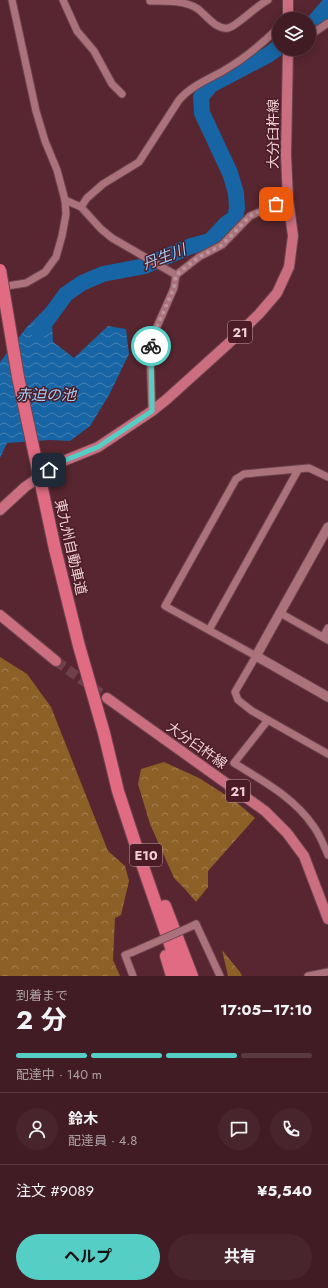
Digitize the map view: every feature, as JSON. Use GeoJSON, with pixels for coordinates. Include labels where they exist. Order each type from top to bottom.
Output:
{"type":"FeatureCollection","features":[{"type":"Feature","properties":{"kind":"highway","name":"東九州自動車道"},"geometry":{"type":"LineString","coordinates":[[0,270],[18,376],[55,549],[79,646],[104,733],[118,791],[181,976]]}},
{"type":"Feature","properties":{"kind":"highway","name":"東九州自動車道"},"geometry":{"type":"LineString","coordinates":[[104,733],[145,854],[192,976]]}},
{"type":"Feature","properties":{"kind":"highway"},"geometry":{"type":"LineString","coordinates":[[118,791],[123,815],[172,976]]}},
{"type":"Feature","properties":{"kind":"highway"},"geometry":{"type":"LineString","coordinates":[[170,919],[198,976]]}},
{"type":"Feature","properties":{"kind":"main road"},"geometry":{"type":"LineString","coordinates":[[287,12],[288,0]]}},
{"type":"Feature","properties":{"kind":"main road","name":"大分臼杵線"},"geometry":{"type":"LineString","coordinates":[[0,510],[25,487],[61,462],[98,447],[152,411],[229,343],[259,314],[277,293],[289,267],[293,236],[288,199],[286,118],[289,56]]}},
{"type":"Feature","properties":{"kind":"main road"},"geometry":{"type":"LineString","coordinates":[[0,615],[56,661]]}},
{"type":"Feature","properties":{"kind":"main road","name":"大分臼杵線"},"geometry":{"type":"LineString","coordinates":[[107,698],[266,811],[288,833],[304,856],[328,919]]}},
{"type":"Feature","properties":{"kind":"street"},"geometry":{"type":"LineString","coordinates":[[0,287],[26,283],[45,272],[56,257],[66,214],[65,200],[57,170],[45,140],[36,111],[12,0]]}},
{"type":"Feature","properties":{"kind":"street"},"geometry":{"type":"LineString","coordinates":[[63,0],[77,31],[94,51],[112,84],[122,94]]}},
{"type":"Feature","properties":{"kind":"street"},"geometry":{"type":"LineString","coordinates":[[150,1],[159,0],[196,8],[220,27],[227,28],[268,0]]}},
{"type":"Feature","properties":{"kind":"street"},"geometry":{"type":"LineString","coordinates":[[316,31],[328,23]]}},
{"type":"Feature","properties":{"kind":"street"},"geometry":{"type":"LineString","coordinates":[[81,207],[87,198],[103,184],[139,162],[179,100],[187,91],[253,52],[272,34]]}},
{"type":"Feature","properties":{"kind":"street"},"geometry":{"type":"LineString","coordinates":[[174,274],[199,257],[222,245],[250,216],[288,199]]}},
{"type":"Feature","properties":{"kind":"street"},"geometry":{"type":"LineString","coordinates":[[65,200],[81,207],[101,229],[112,238],[174,274]]}},
{"type":"Feature","properties":{"kind":"street"},"geometry":{"type":"LineString","coordinates":[[152,411],[150,351],[152,338],[174,288],[174,274]]}},
{"type":"Feature","properties":{"kind":"street"},"geometry":{"type":"LineString","coordinates":[[328,477],[309,468],[244,474],[236,479],[165,606],[328,697]]}},
{"type":"Feature","properties":{"kind":"street"},"geometry":{"type":"LineString","coordinates":[[209,630],[298,470]]}},
{"type":"Feature","properties":{"kind":"street"},"geometry":{"type":"LineString","coordinates":[[328,527],[235,692],[238,700],[252,711],[328,754]]}},
{"type":"Feature","properties":{"kind":"street"},"geometry":{"type":"LineString","coordinates":[[280,613],[325,638],[328,628]]}},
{"type":"Feature","properties":{"kind":"street"},"geometry":{"type":"LineString","coordinates":[[268,720],[234,763],[282,794],[294,804],[325,842],[328,855]]}},
{"type":"Feature","properties":{"kind":"street"},"geometry":{"type":"LineString","coordinates":[[133,976],[125,955],[196,924],[220,976]]}},
{"type":"Feature","properties":{"kind":"street"},"geometry":{"type":"LineString","coordinates":[[308,976],[328,972]]}},
{"type":"Feature","properties":{"kind":"green space"},"geometry":{"type":"Polygon","coordinates":[[[0,657],[27,674],[51,707],[108,851],[125,866],[129,881],[121,915],[115,918],[113,960],[120,976],[0,976],[0,657]]]}},
{"type":"Feature","properties":{"kind":"green space"},"geometry":{"type":"Polygon","coordinates":[[[164,762],[199,778],[235,801],[255,818],[208,871],[208,887],[196,902],[174,878],[150,824],[138,784],[141,769],[164,762]]]}},
{"type":"Feature","properties":{"kind":"green space"},"geometry":{"type":"Polygon","coordinates":[[[222,950],[240,972],[242,976],[228,976],[222,950]]]}},
{"type":"Feature","properties":{"kind":"water","name":"赤迫の池"},"geometry":{"type":"Polygon","coordinates":[[[51,303],[53,342],[74,358],[108,326],[126,329],[129,354],[109,395],[90,426],[70,441],[50,440],[7,443],[0,458],[0,362],[26,328],[51,303]]]}},
{"type":"Feature","properties":{"kind":"waterway","name":"丹生川"},"geometry":{"type":"LineString","coordinates":[[316,20],[328,6]]}},
{"type":"Feature","properties":{"kind":"waterway","name":"丹生川"},"geometry":{"type":"LineString","coordinates":[[39,331],[66,294],[82,283],[103,274],[145,266],[191,246],[210,241],[226,224],[235,218],[237,208],[236,193],[230,173],[202,113],[201,97],[211,85],[272,52]]}},
{"type":"Feature","properties":{"kind":"tunnel"},"geometry":{"type":"LineString","coordinates":[[56,661],[107,698]]}},
{"type":"Feature","properties":{"kind":"way so far"},"geometry":{"type":"LineString","coordinates":[[151,346],[152,338],[174,288],[176,275],[199,257],[222,245],[250,216],[276,204]]}},
{"type":"Feature","properties":{"kind":"route"},"geometry":{"type":"LineString","coordinates":[[49,470],[61,462],[98,447],[152,411],[151,346]]}}]}
